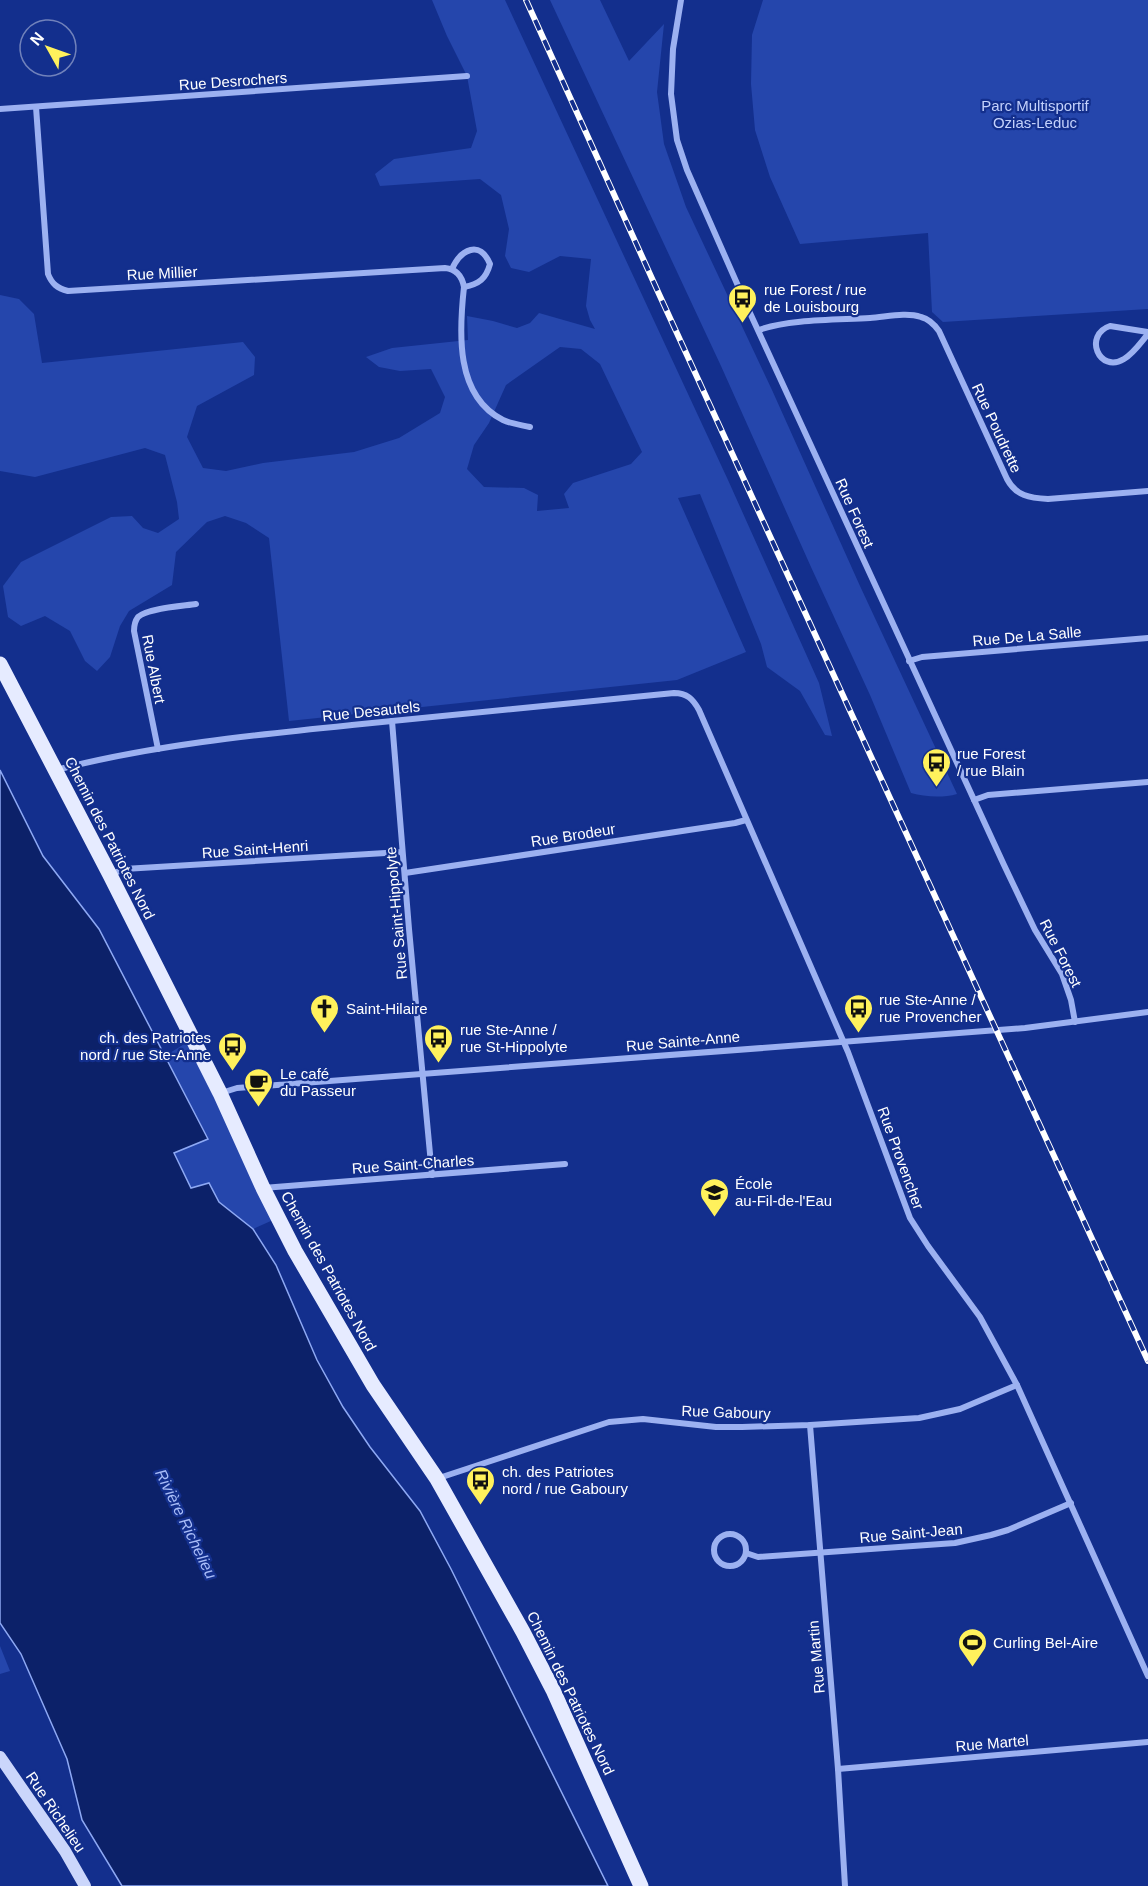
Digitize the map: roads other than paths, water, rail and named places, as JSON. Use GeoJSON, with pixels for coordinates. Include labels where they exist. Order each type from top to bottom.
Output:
{"type":"FeatureCollection","features":[{"type":"Feature","properties":{"kind":"main road","name":"Chemin des Patriotes Nord"},"geometry":{"type":"LineString","coordinates":[[0,664],[110,875],[220,1094],[262,1188],[295,1251],[340,1330],[390,1411],[437,1479],[479,1550],[553,1690],[641,1886]]}},
{"type":"Feature","properties":{"kind":"main road","name":"Rue Richelieu"},"geometry":{"type":"LineString","coordinates":[[0,1757],[65,1851],[85,1886]]}},
{"type":"Feature","properties":{"kind":"street","name":"Rue Forest"},"geometry":{"type":"LineString","coordinates":[[681,0],[674,39],[671,78],[672,109],[678,140],[696,193],[974,800],[1035,930],[1062,974],[1071,1000],[1075,1022]]}},
{"type":"Feature","properties":{"kind":"street","name":"Rue Desrochers"},"geometry":{"type":"LineString","coordinates":[[0,109],[467,76]]}},
{"type":"Feature","properties":{"kind":"street","name":"Rue Millier"},"geometry":{"type":"LineString","coordinates":[[36,107],[48,274],[51,282],[59,289],[68,291],[452,269]]}},
{"type":"Feature","properties":{"kind":"street"},"geometry":{"type":"LineString","coordinates":[[464,287],[475,285],[484,279],[490,264],[486,255],[477,249],[461,254],[452,269],[463,279],[460,341],[465,373],[486,407],[504,420],[530,427]]}},
{"type":"Feature","properties":{"kind":"street","name":"Rue Poudrette"},"geometry":{"type":"LineString","coordinates":[[759,330],[770,326],[900,316],[917,316],[929,320],[936,326],[942,337],[1007,479],[1015,490],[1027,497],[1048,499],[1148,491]]}},
{"type":"Feature","properties":{"kind":"street"},"geometry":{"type":"LineString","coordinates":[[1110,326],[1148,333],[1130,355],[1114,363],[1101,357],[1096,347],[1097,337],[1104,328],[1110,326]]}},
{"type":"Feature","properties":{"kind":"street","name":"Rue Albert"},"geometry":{"type":"LineString","coordinates":[[158,749],[134,625],[137,618],[145,613],[196,604]]}},
{"type":"Feature","properties":{"kind":"street","name":"Rue De La Salle"},"geometry":{"type":"LineString","coordinates":[[909,661],[921,657],[1148,638]]}},
{"type":"Feature","properties":{"kind":"street","name":"Rue Desautels"},"geometry":{"type":"LineString","coordinates":[[55,770],[158,749],[278,733],[674,693],[690,698]]}},
{"type":"Feature","properties":{"kind":"street","name":"Rue Provencher"},"geometry":{"type":"LineString","coordinates":[[690,698],[699,710],[843,1041],[910,1218],[980,1317],[1017,1385],[1148,1677]]}},
{"type":"Feature","properties":{"kind":"street","name":"Rue Saint-Hippolyte"},"geometry":{"type":"LineString","coordinates":[[392,721],[432,1175]]}},
{"type":"Feature","properties":{"kind":"street"},"geometry":{"type":"LineString","coordinates":[[974,800],[988,795],[1148,782]]}},
{"type":"Feature","properties":{"kind":"street","name":"Rue Brodeur"},"geometry":{"type":"LineString","coordinates":[[405,873],[746,820]]}},
{"type":"Feature","properties":{"kind":"street","name":"Rue Saint-Henri"},"geometry":{"type":"LineString","coordinates":[[110,875],[124,869],[402,852]]}},
{"type":"Feature","properties":{"kind":"street","name":"Rue Sainte-Anne"},"geometry":{"type":"LineString","coordinates":[[220,1094],[237,1088],[996,1030],[1148,1012]]}},
{"type":"Feature","properties":{"kind":"street","name":"Rue Saint-Charles"},"geometry":{"type":"LineString","coordinates":[[262,1188],[565,1164]]}},
{"type":"Feature","properties":{"kind":"street","name":"Rue Gaboury"},"geometry":{"type":"LineString","coordinates":[[437,1479],[609,1422],[643,1419],[716,1426],[810,1425],[919,1418],[960,1409],[1017,1385]]}},
{"type":"Feature","properties":{"kind":"street","name":"Rue Martin"},"geometry":{"type":"LineString","coordinates":[[810,1425],[838,1769],[845,1886]]}},
{"type":"Feature","properties":{"kind":"street","name":"Rue Saint-Jean"},"geometry":{"type":"LineString","coordinates":[[747,1552],[758,1557],[923,1546],[972,1540],[1008,1530],[1071,1503]]}},
{"type":"Feature","properties":{"kind":"street"},"geometry":{"type":"LineString","coordinates":[[726,1534],[736,1535],[745,1542],[747,1552],[742,1562],[727,1566],[715,1556],[715,1546],[717,1541],[726,1534]]}},
{"type":"Feature","properties":{"kind":"street","name":"Rue Martel"},"geometry":{"type":"LineString","coordinates":[[838,1769],[1148,1742]]}},
{"type":"Feature","properties":{"kind":"water","name":"Rivière Richelieu"},"geometry":{"type":"Polygon","coordinates":[[[0,770],[43,856],[99,929],[208,1139],[174,1153],[191,1188],[209,1183],[219,1202],[253,1229],[276,1265],[317,1360],[343,1407],[370,1447],[420,1511],[608,1886],[122,1886],[82,1820],[67,1759],[21,1654],[0,1623],[0,770]]]}},
{"type":"Feature","properties":{"kind":"railway"},"geometry":{"type":"LineString","coordinates":[[526,0],[1148,1361]]}},
{"type":"Feature","properties":{"kind":"place","name":"rue Forest / rue de Louisbourg"},"geometry":{"type":"Point","coordinates":[743,324]}},
{"type":"Feature","properties":{"kind":"place","name":"rue Forest / rue Blain"},"geometry":{"type":"Point","coordinates":[936,788]}},
{"type":"Feature","properties":{"kind":"place","name":"Saint-Hilaire"},"geometry":{"type":"Point","coordinates":[325,1034]}},
{"type":"Feature","properties":{"kind":"place","name":"rue Ste-Anne / rue Provencher"},"geometry":{"type":"Point","coordinates":[858,1034]}},
{"type":"Feature","properties":{"kind":"place","name":"rue Ste-Anne / rue St-Hippolyte"},"geometry":{"type":"Point","coordinates":[439,1064]}},
{"type":"Feature","properties":{"kind":"place","name":"ch. des Patriotes nord / rue Ste-Anne"},"geometry":{"type":"Point","coordinates":[232,1072]}},
{"type":"Feature","properties":{"kind":"place","name":"Le café du Passeur"},"geometry":{"type":"Point","coordinates":[259,1108]}},
{"type":"Feature","properties":{"kind":"place","name":"École au-Fil-de-l'Eau"},"geometry":{"type":"Point","coordinates":[714,1218]}},
{"type":"Feature","properties":{"kind":"place","name":"ch. des Patriotes nord / rue Gaboury"},"geometry":{"type":"Point","coordinates":[481,1506]}},
{"type":"Feature","properties":{"kind":"place","name":"Curling Bel-Aire"},"geometry":{"type":"Point","coordinates":[972,1668]}},
{"type":"Feature","properties":{"kind":"park label","name":"Parc Multisportif Ozias-Leduc"},"geometry":{"type":"Point","coordinates":[1035,114]}}]}
